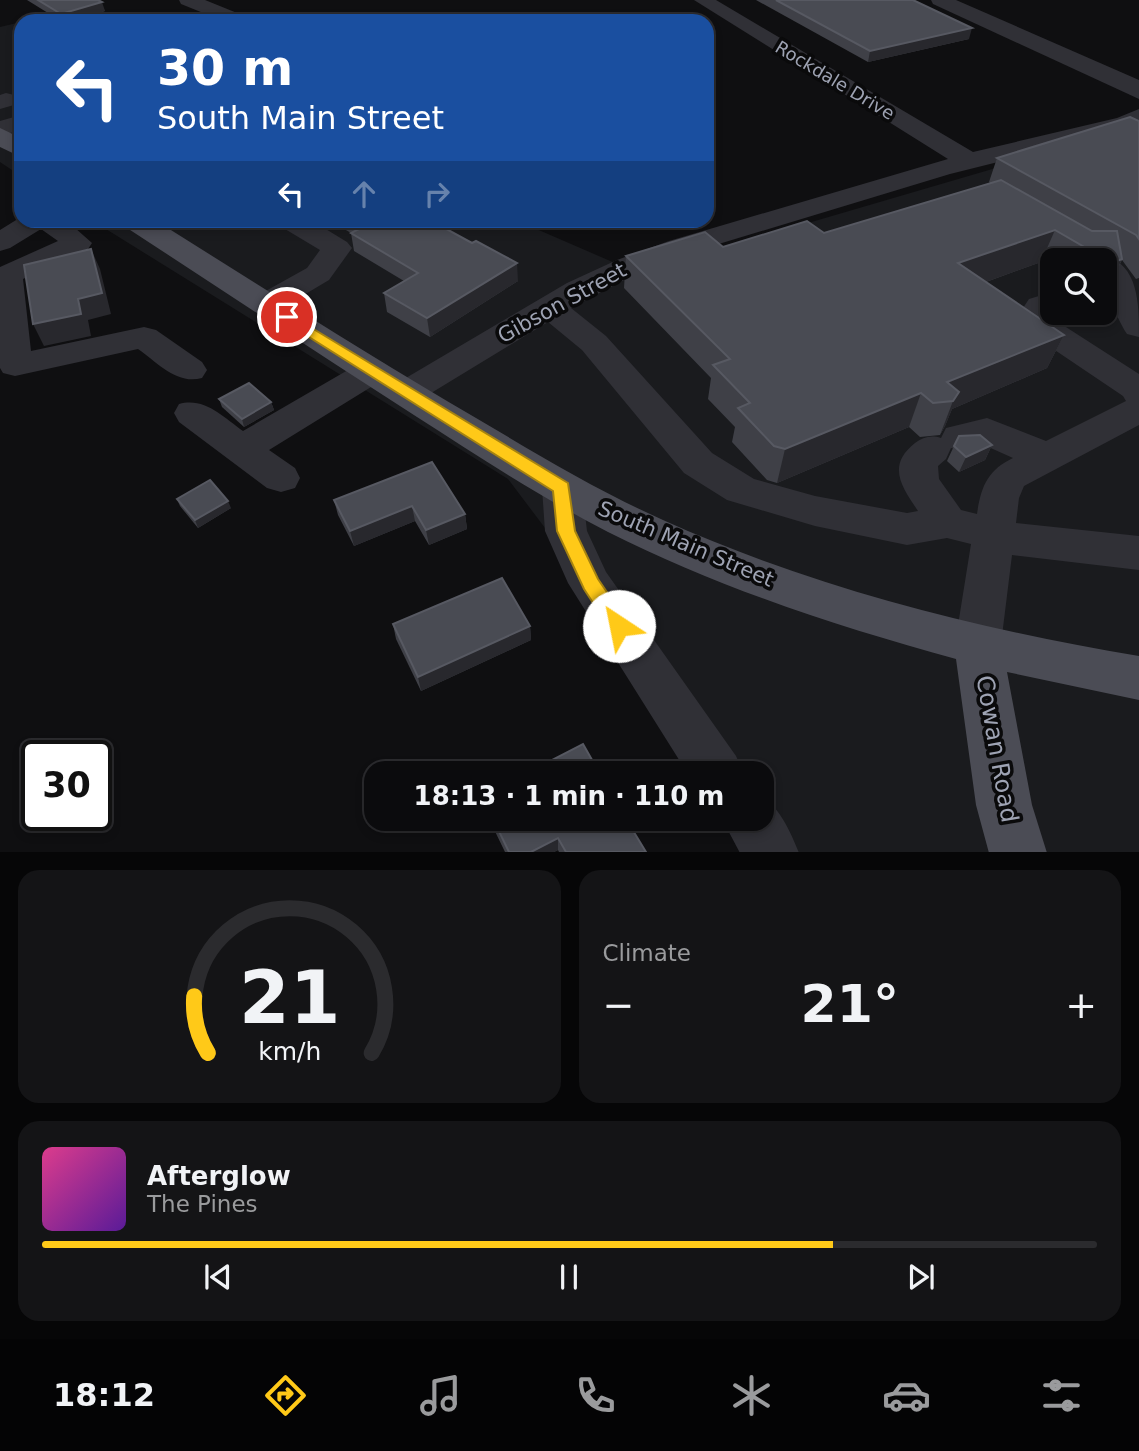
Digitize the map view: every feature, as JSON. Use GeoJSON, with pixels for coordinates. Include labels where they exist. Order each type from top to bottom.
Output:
{"type":"FeatureCollection","features":[{"type":"Feature","properties":{"kind":"main road","name":"South Main Street"},"geometry":{"type":"LineString","coordinates":[[147,228],[406,393],[562,488],[624,521],[761,579],[978,645],[1139,678]]}},
{"type":"Feature","properties":{"kind":"main road","name":"Cowan Road"},"geometry":{"type":"LineString","coordinates":[[978,645],[1004,805],[1018,852]]}},
{"type":"Feature","properties":{"kind":"street"},"geometry":{"type":"LineString","coordinates":[[188,0],[223,14]]}},
{"type":"Feature","properties":{"kind":"street","name":"Rockdale Drive"},"geometry":{"type":"LineString","coordinates":[[703,0],[961,172]]}},
{"type":"Feature","properties":{"kind":"street"},"geometry":{"type":"LineString","coordinates":[[940,0],[1133,86],[1139,92]]}},
{"type":"Feature","properties":{"kind":"street","name":"Gibson Street"},"geometry":{"type":"LineString","coordinates":[[406,393],[550,307],[628,266],[747,227],[961,172],[1125,123],[1139,116]]}},
{"type":"Feature","properties":{"kind":"street"},"geometry":{"type":"LineString","coordinates":[[714,213],[747,227]]}},
{"type":"Feature","properties":{"kind":"street"},"geometry":{"type":"LineString","coordinates":[[0,242],[22,228]]}},
{"type":"Feature","properties":{"kind":"street"},"geometry":{"type":"LineString","coordinates":[[58,228],[78,243],[7,275],[15,365],[144,337],[190,370]]}},
{"type":"Feature","properties":{"kind":"street"},"geometry":{"type":"LineString","coordinates":[[266,304],[318,274],[337,248],[303,228]]}},
{"type":"Feature","properties":{"kind":"street"},"geometry":{"type":"LineString","coordinates":[[550,307],[594,343],[698,463],[741,490],[815,511],[907,529],[947,522],[1025,542],[1139,553]]}},
{"type":"Feature","properties":{"kind":"street"},"geometry":{"type":"LineString","coordinates":[[242,449],[372,371]]}},
{"type":"Feature","properties":{"kind":"street"},"geometry":{"type":"LineString","coordinates":[[978,645],[999,498],[1008,477],[1139,410]]}},
{"type":"Feature","properties":{"kind":"street"},"geometry":{"type":"LineString","coordinates":[[192,413],[281,478]]}},
{"type":"Feature","properties":{"kind":"street"},"geometry":{"type":"LineString","coordinates":[[947,522],[920,482],[918,461],[946,443],[988,431],[1046,457]]}},
{"type":"Feature","properties":{"kind":"street"},"geometry":{"type":"LineString","coordinates":[[562,488],[566,531],[590,583],[709,761]]}},
{"type":"Feature","properties":{"kind":"street"},"geometry":{"type":"LineString","coordinates":[[757,831],[772,852]]}},
{"type":"Feature","properties":{"kind":"lane"},"geometry":{"type":"LineString","coordinates":[[1117,277],[1139,327]]}},
{"type":"Feature","properties":{"kind":"lane"},"geometry":{"type":"LineString","coordinates":[[1040,306],[1035,314],[1040,323]]}},
{"type":"Feature","properties":{"kind":"lane"},"geometry":{"type":"LineString","coordinates":[[1041,325],[1135,388],[1139,394]]}},
{"type":"Feature","properties":{"kind":"shaded area"},"geometry":{"type":"Polygon","coordinates":[[[14,24],[14,171],[0,162],[0,27],[14,24]]]}},
{"type":"Feature","properties":{"kind":"shaded area"},"geometry":{"type":"Polygon","coordinates":[[[1139,126],[1139,852],[789,852],[773,831],[774,761],[721,761],[508,479],[104,228],[534,228],[638,273],[1139,126]]]}},
{"type":"Feature","properties":{"kind":"building"},"geometry":{"type":"Polygon","coordinates":[[[38,0],[98,0],[102,2],[61,14],[38,0]]]}},
{"type":"Feature","properties":{"kind":"building"},"geometry":{"type":"Polygon","coordinates":[[[776,0],[913,0],[972,28],[870,51],[776,0]]]}},
{"type":"Feature","properties":{"kind":"building"},"geometry":{"type":"Polygon","coordinates":[[[1130,117],[1139,121],[1139,239],[997,158],[1130,117]]]}},
{"type":"Feature","properties":{"kind":"building"},"geometry":{"type":"Polygon","coordinates":[[[1001,180],[1092,231],[1117,231],[1122,259],[1117,261],[1117,248],[1086,248],[1055,230],[958,263],[1040,319],[1040,325],[1049,325],[1064,335],[947,382],[959,392],[953,401],[933,403],[921,393],[785,449],[774,446],[738,408],[750,403],[713,365],[730,359],[626,256],[705,232],[723,247],[807,221],[824,233],[1001,180]]]}},
{"type":"Feature","properties":{"kind":"building"},"geometry":{"type":"Polygon","coordinates":[[[361,228],[445,228],[517,263],[427,318],[384,293],[418,273],[351,233],[361,228]]]}},
{"type":"Feature","properties":{"kind":"building"},"geometry":{"type":"Polygon","coordinates":[[[91,249],[102,293],[78,299],[81,314],[33,324],[24,265],[91,249]]]}},
{"type":"Feature","properties":{"kind":"building"},"geometry":{"type":"Polygon","coordinates":[[[249,383],[271,402],[242,419],[219,399],[249,383]]]}},
{"type":"Feature","properties":{"kind":"building"},"geometry":{"type":"Polygon","coordinates":[[[980,435],[992,445],[966,457],[954,446],[959,436],[980,435]]]}},
{"type":"Feature","properties":{"kind":"building"},"geometry":{"type":"Polygon","coordinates":[[[432,462],[465,514],[426,530],[412,506],[350,531],[334,500],[432,462]]]}},
{"type":"Feature","properties":{"kind":"building"},"geometry":{"type":"Polygon","coordinates":[[[210,480],[228,501],[195,520],[177,499],[210,480]]]}},
{"type":"Feature","properties":{"kind":"building"},"geometry":{"type":"Polygon","coordinates":[[[502,578],[530,626],[418,677],[393,624],[502,578]]]}},
{"type":"Feature","properties":{"kind":"building"},"geometry":{"type":"Polygon","coordinates":[[[583,744],[593,761],[550,761],[583,744]]]}},
{"type":"Feature","properties":{"kind":"building"},"geometry":{"type":"Polygon","coordinates":[[[499,831],[633,831],[646,852],[566,852],[558,838],[531,852],[509,852],[499,831]]]}},
{"type":"Feature","properties":{"kind":"route"},"geometry":{"type":"LineString","coordinates":[[287,317],[562,488],[566,531],[590,583],[619,626]]}}]}
